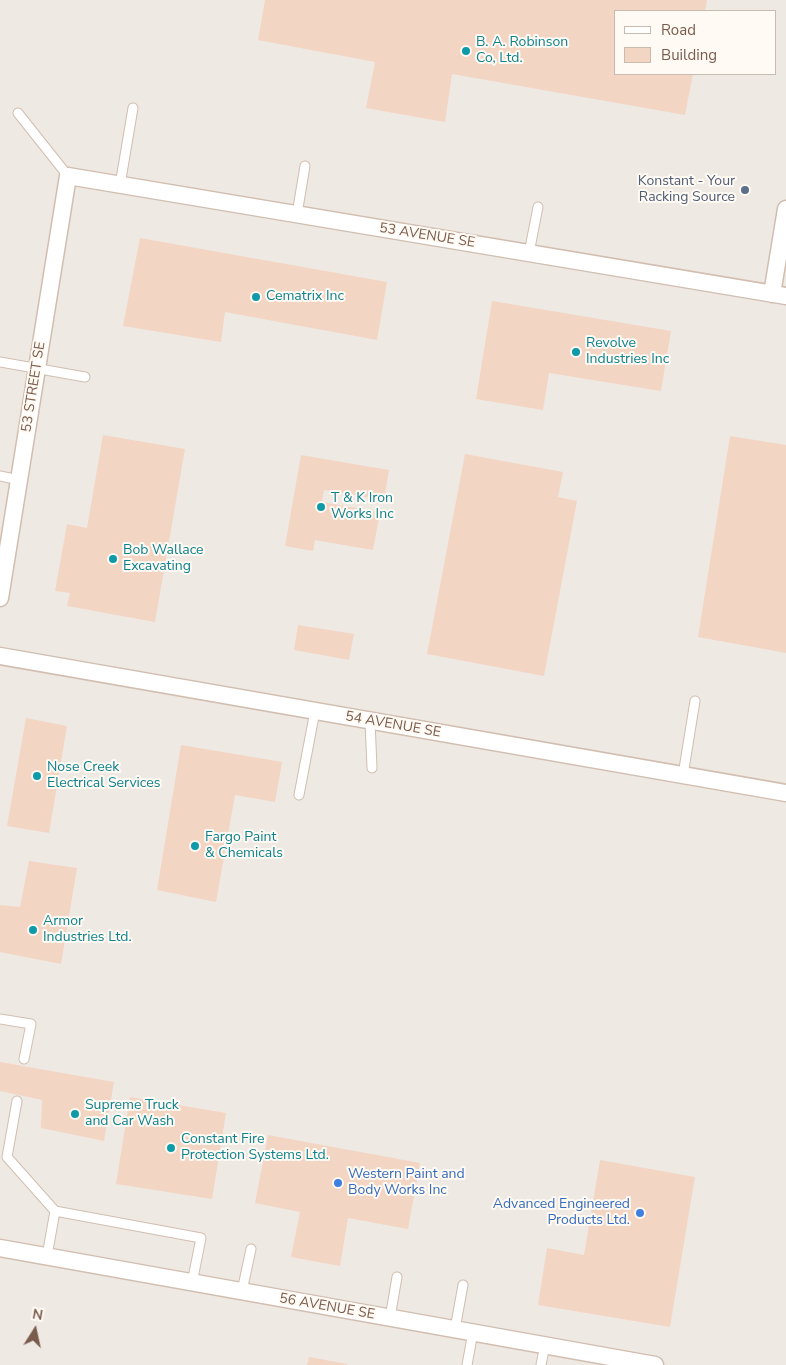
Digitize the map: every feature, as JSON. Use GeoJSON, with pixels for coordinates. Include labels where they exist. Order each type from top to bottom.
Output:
{"type":"FeatureCollection","features":[{"type":"Feature","properties":{"kind":"street","name":"53 AVENUE SE"},"geometry":{"type":"LineString","coordinates":[[68,176],[779,295]]}},
{"type":"Feature","properties":{"kind":"street","name":"53 STREET SE"},"geometry":{"type":"LineString","coordinates":[[0,598],[68,176]]}},
{"type":"Feature","properties":{"kind":"street"},"geometry":{"type":"LineString","coordinates":[[779,295],[786,209]]}},
{"type":"Feature","properties":{"kind":"street","name":"54 AVENUE SE"},"geometry":{"type":"LineString","coordinates":[[0,656],[786,793]]}},
{"type":"Feature","properties":{"kind":"street","name":"56 AVENUE SE"},"geometry":{"type":"LineString","coordinates":[[0,1248],[655,1365]]}},
{"type":"Feature","properties":{"kind":"lane"},"geometry":{"type":"LineString","coordinates":[[120,185],[133,108]]}},
{"type":"Feature","properties":{"kind":"lane"},"geometry":{"type":"LineString","coordinates":[[18,113],[68,176]]}},
{"type":"Feature","properties":{"kind":"lane"},"geometry":{"type":"LineString","coordinates":[[297,214],[305,166]]}},
{"type":"Feature","properties":{"kind":"lane"},"geometry":{"type":"LineString","coordinates":[[530,253],[538,207]]}},
{"type":"Feature","properties":{"kind":"lane"},"geometry":{"type":"LineString","coordinates":[[0,362],[84,378]]}},
{"type":"Feature","properties":{"kind":"lane"},"geometry":{"type":"LineString","coordinates":[[0,476],[19,480]]}},
{"type":"Feature","properties":{"kind":"lane"},"geometry":{"type":"LineString","coordinates":[[683,775],[695,701]]}},
{"type":"Feature","properties":{"kind":"lane"},"geometry":{"type":"LineString","coordinates":[[299,795],[315,711]]}},
{"type":"Feature","properties":{"kind":"lane"},"geometry":{"type":"LineString","coordinates":[[370,721],[372,768]]}},
{"type":"Feature","properties":{"kind":"lane"},"geometry":{"type":"LineString","coordinates":[[0,1019],[31,1024],[24,1059]]}},
{"type":"Feature","properties":{"kind":"lane"},"geometry":{"type":"LineString","coordinates":[[18,1101],[7,1157],[55,1211],[201,1238],[192,1282]]}},
{"type":"Feature","properties":{"kind":"lane"},"geometry":{"type":"LineString","coordinates":[[47,1256],[55,1211]]}},
{"type":"Feature","properties":{"kind":"lane"},"geometry":{"type":"LineString","coordinates":[[242,1291],[251,1249]]}},
{"type":"Feature","properties":{"kind":"lane"},"geometry":{"type":"LineString","coordinates":[[390,1318],[397,1277]]}},
{"type":"Feature","properties":{"kind":"lane"},"geometry":{"type":"LineString","coordinates":[[455,1329],[463,1285]]}},
{"type":"Feature","properties":{"kind":"lane"},"geometry":{"type":"LineString","coordinates":[[467,1365],[473,1332]]}},
{"type":"Feature","properties":{"kind":"lane"},"geometry":{"type":"LineString","coordinates":[[541,1365],[545,1345]]}},
{"type":"Feature","properties":{"kind":"shaded area"},"geometry":{"type":"Polygon","coordinates":[[[0,0],[786,0],[786,1365],[0,1365],[0,0]]]}},
{"type":"Feature","properties":{"kind":"building","name":"B. A. Robinson Co, Ltd."},"geometry":{"type":"Polygon","coordinates":[[[265,0],[707,0],[705,10],[614,10],[614,75],[693,75],[685,115],[452,74],[445,122],[366,108],[375,62],[258,40],[265,0]]]}},
{"type":"Feature","properties":{"kind":"building","name":"Cematrix Inc"},"geometry":{"type":"Polygon","coordinates":[[[140,238],[387,282],[377,340],[225,312],[221,342],[123,326],[140,238]]]}},
{"type":"Feature","properties":{"kind":"building","name":"Revolve Industries Inc"},"geometry":{"type":"Polygon","coordinates":[[[492,301],[671,331],[661,391],[549,373],[543,410],[476,399],[492,301]]]}},
{"type":"Feature","properties":{"kind":"building","name":"Bob Wallace Excavating"},"geometry":{"type":"Polygon","coordinates":[[[103,435],[185,449],[155,622],[67,606],[70,593],[55,591],[67,524],[87,528],[103,435]]]}},
{"type":"Feature","properties":{"kind":"building"},"geometry":{"type":"Polygon","coordinates":[[[730,436],[786,445],[786,653],[698,637],[730,436]]]}},
{"type":"Feature","properties":{"kind":"building"},"geometry":{"type":"Polygon","coordinates":[[[465,454],[563,472],[558,497],[577,501],[544,676],[427,654],[465,454]]]}},
{"type":"Feature","properties":{"kind":"building","name":"T & K Iron Works Inc"},"geometry":{"type":"Polygon","coordinates":[[[301,455],[389,470],[384,500],[324,490],[322,502],[380,512],[373,550],[315,540],[313,551],[285,546],[301,455]]]}},
{"type":"Feature","properties":{"kind":"building"},"geometry":{"type":"Polygon","coordinates":[[[298,625],[354,634],[349,660],[294,650],[298,625]]]}},
{"type":"Feature","properties":{"kind":"building","name":"Nose Creek Electrical Services"},"geometry":{"type":"Polygon","coordinates":[[[26,718],[67,726],[49,833],[7,826],[26,718]]]}},
{"type":"Feature","properties":{"kind":"building","name":"Fargo Paint & Chemicals"},"geometry":{"type":"Polygon","coordinates":[[[181,745],[282,762],[275,802],[235,795],[216,902],[157,890],[181,745]]]}},
{"type":"Feature","properties":{"kind":"building","name":"Armor Industries Ltd."},"geometry":{"type":"Polygon","coordinates":[[[29,861],[77,868],[61,964],[0,952],[0,905],[20,907],[29,861]]]}},
{"type":"Feature","properties":{"kind":"building","name":"Supreme Truck and Car Wash"},"geometry":{"type":"Polygon","coordinates":[[[0,1062],[114,1082],[104,1141],[41,1128],[42,1100],[0,1091],[0,1062]]]}},
{"type":"Feature","properties":{"kind":"building","name":"Constant Fire Protection Systems Ltd."},"geometry":{"type":"Polygon","coordinates":[[[130,1097],[226,1113],[212,1199],[116,1184],[130,1097]]]}},
{"type":"Feature","properties":{"kind":"building","name":"Western Paint and Body Works Inc"},"geometry":{"type":"Polygon","coordinates":[[[268,1135],[420,1163],[408,1229],[348,1218],[340,1266],[291,1257],[300,1212],[255,1203],[268,1135]]]}},
{"type":"Feature","properties":{"kind":"building","name":"Advanced Engineered Products Ltd."},"geometry":{"type":"Polygon","coordinates":[[[600,1160],[695,1177],[670,1327],[538,1305],[547,1248],[584,1255],[600,1160]]]}},
{"type":"Feature","properties":{"kind":"building"},"geometry":{"type":"Polygon","coordinates":[[[309,1357],[347,1364],[347,1365],[307,1365],[309,1357]]]}},
{"type":"Feature","properties":{"kind":"place","name":"B. A. Robinson Co, Ltd."},"geometry":{"type":"Point","coordinates":[466,51]}},
{"type":"Feature","properties":{"kind":"place","name":"Konstant - Your Racking Source"},"geometry":{"type":"Point","coordinates":[745,190]}},
{"type":"Feature","properties":{"kind":"place","name":"Cematrix Inc"},"geometry":{"type":"Point","coordinates":[256,297]}},
{"type":"Feature","properties":{"kind":"place","name":"Revolve Industries Inc"},"geometry":{"type":"Point","coordinates":[576,352]}},
{"type":"Feature","properties":{"kind":"place","name":"T & K Iron Works Inc"},"geometry":{"type":"Point","coordinates":[321,507]}},
{"type":"Feature","properties":{"kind":"place","name":"Bob Wallace Excavating"},"geometry":{"type":"Point","coordinates":[113,559]}},
{"type":"Feature","properties":{"kind":"place","name":"Nose Creek Electrical Services"},"geometry":{"type":"Point","coordinates":[37,776]}},
{"type":"Feature","properties":{"kind":"place","name":"Fargo Paint & Chemicals"},"geometry":{"type":"Point","coordinates":[195,846]}},
{"type":"Feature","properties":{"kind":"place","name":"Armor Industries Ltd."},"geometry":{"type":"Point","coordinates":[33,930]}},
{"type":"Feature","properties":{"kind":"place","name":"Supreme Truck and Car Wash"},"geometry":{"type":"Point","coordinates":[75,1114]}},
{"type":"Feature","properties":{"kind":"place","name":"Constant Fire Protection Systems Ltd."},"geometry":{"type":"Point","coordinates":[171,1148]}},
{"type":"Feature","properties":{"kind":"place","name":"Western Paint and Body Works Inc"},"geometry":{"type":"Point","coordinates":[338,1183]}},
{"type":"Feature","properties":{"kind":"place","name":"Advanced Engineered Products Ltd."},"geometry":{"type":"Point","coordinates":[640,1213]}}]}
